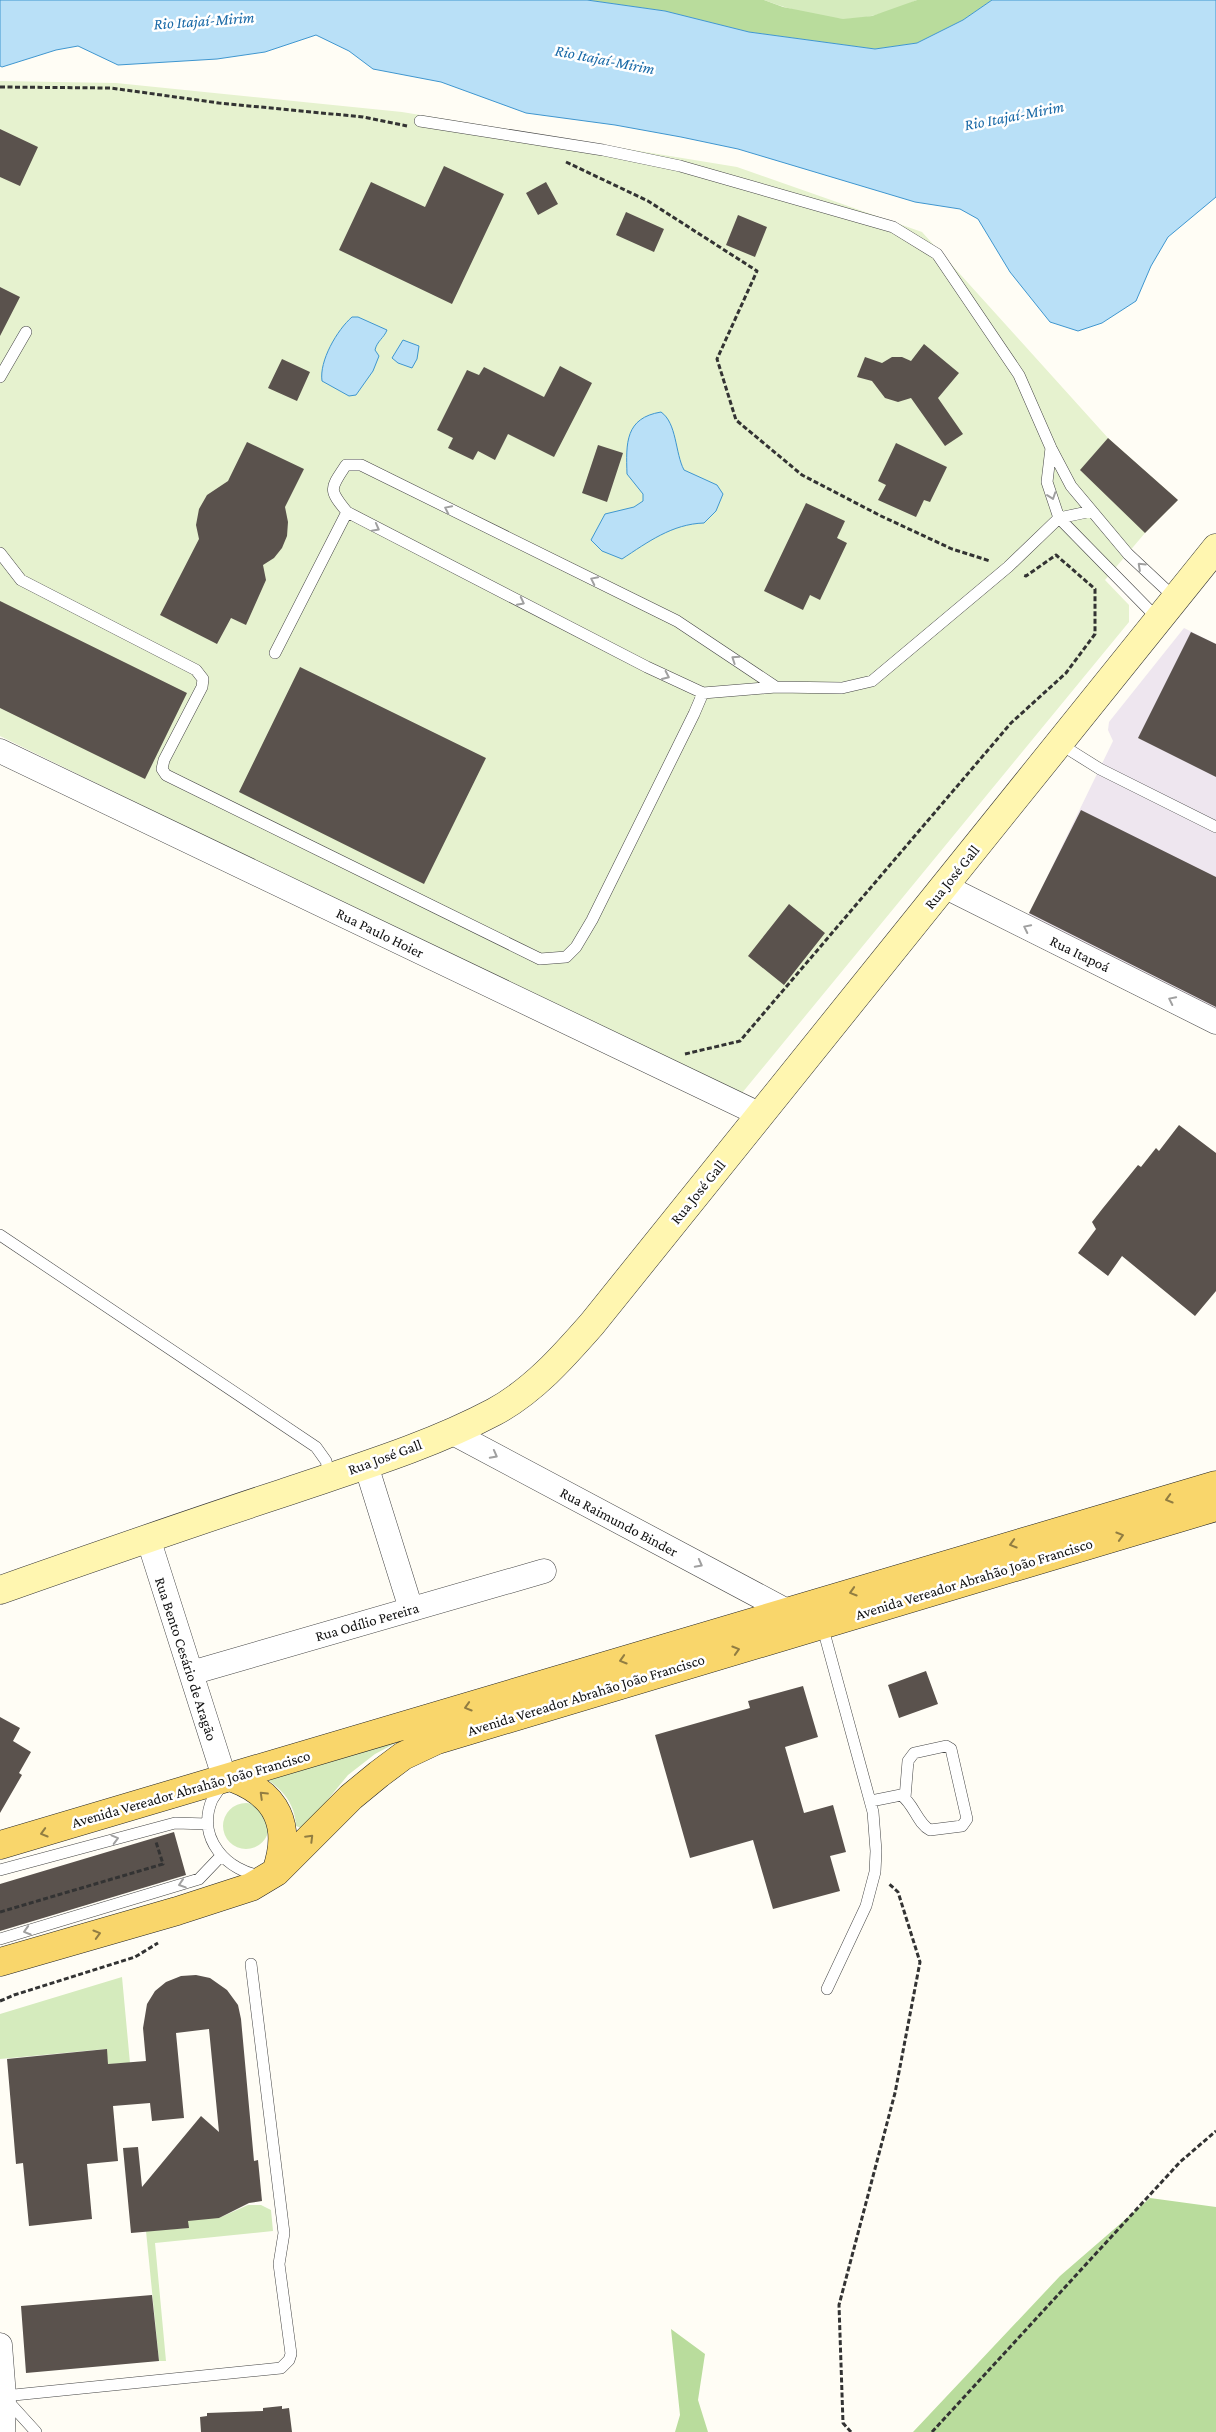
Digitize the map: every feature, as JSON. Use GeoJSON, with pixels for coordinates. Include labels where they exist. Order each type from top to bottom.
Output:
{"type":"FeatureCollection","features":[{"type":"Feature","properties":{"kind":"main road","name":"Rua José Gall"},"geometry":{"type":"LineString","coordinates":[[0,1590],[366,1465],[450,1432],[496,1411],[529,1388],[560,1360],[1060,744],[1216,548]]}},
{"type":"Feature","properties":{"kind":"main road","name":"Avenida Vereador Abrahão João Francisco"},"geometry":{"type":"LineString","coordinates":[[0,1845],[229,1779],[1216,1485]]}},
{"type":"Feature","properties":{"kind":"main road","name":"Avenida Vereador Abrahão João Francisco"},"geometry":{"type":"LineString","coordinates":[[0,1962],[233,1895],[273,1875],[351,1797],[403,1756],[437,1740],[1216,1507]]}},
{"type":"Feature","properties":{"kind":"main road"},"geometry":{"type":"LineString","coordinates":[[229,1779],[257,1789],[269,1800],[278,1814],[283,1838],[282,1854],[273,1875]]}},
{"type":"Feature","properties":{"kind":"street","name":"Rua Paulo Hoier"},"geometry":{"type":"LineString","coordinates":[[0,751],[760,1115]]}},
{"type":"Feature","properties":{"kind":"street","name":"Rua Itapoá"},"geometry":{"type":"LineString","coordinates":[[944,886],[1216,1022]]}},
{"type":"Feature","properties":{"kind":"street","name":"Rua Raimundo Binder"},"geometry":{"type":"LineString","coordinates":[[450,1432],[788,1612]]}},
{"type":"Feature","properties":{"kind":"street"},"geometry":{"type":"LineString","coordinates":[[366,1465],[411,1610]]}},
{"type":"Feature","properties":{"kind":"street","name":"Rua Bento Cesário de Aragão"},"geometry":{"type":"LineString","coordinates":[[148,1538],[191,1673],[229,1779]]}},
{"type":"Feature","properties":{"kind":"street","name":"Rua Odílio Pereira"},"geometry":{"type":"LineString","coordinates":[[191,1673],[544,1572]]}},
{"type":"Feature","properties":{"kind":"street"},"geometry":{"type":"LineString","coordinates":[[0,2345],[4,2396],[3,2432]]}},
{"type":"Feature","properties":{"kind":"lane"},"geometry":{"type":"LineString","coordinates":[[420,121],[603,150],[680,166],[893,227],[937,254],[1019,375],[1051,448],[1071,486],[1128,554],[1176,599]]}},
{"type":"Feature","properties":{"kind":"lane"},"geometry":{"type":"LineString","coordinates":[[0,378],[26,332]]}},
{"type":"Feature","properties":{"kind":"lane"},"geometry":{"type":"LineString","coordinates":[[1051,448],[1047,482],[1059,518],[1159,620]]}},
{"type":"Feature","properties":{"kind":"lane"},"geometry":{"type":"LineString","coordinates":[[776,687],[677,621],[361,465],[346,465],[333,484],[333,495],[346,512],[647,667],[702,693],[776,687],[842,688],[872,681],[1008,566],[1059,518],[1092,511]]}},
{"type":"Feature","properties":{"kind":"lane"},"geometry":{"type":"LineString","coordinates":[[275,652],[346,512]]}},
{"type":"Feature","properties":{"kind":"lane"},"geometry":{"type":"LineString","coordinates":[[0,553],[21,580],[196,670],[203,679],[202,687],[164,760],[162,769],[166,775],[540,959],[566,957],[576,947],[592,920],[694,714],[702,693]]}},
{"type":"Feature","properties":{"kind":"lane"},"geometry":{"type":"LineString","coordinates":[[1060,744],[1100,769],[1216,827]]}},
{"type":"Feature","properties":{"kind":"lane"},"geometry":{"type":"LineString","coordinates":[[0,1235],[316,1447],[326,1461],[330,1477]]}},
{"type":"Feature","properties":{"kind":"lane"},"geometry":{"type":"LineString","coordinates":[[822,1625],[871,1801],[875,1832],[875,1872],[866,1906],[827,1989]]}},
{"type":"Feature","properties":{"kind":"lane"},"geometry":{"type":"LineString","coordinates":[[871,1801],[901,1795],[925,1828],[930,1830],[962,1826],[967,1819],[951,1749],[946,1746],[914,1753],[908,1761],[904,1798]]}},
{"type":"Feature","properties":{"kind":"lane"},"geometry":{"type":"LineString","coordinates":[[229,1779],[212,1802],[208,1824],[214,1846],[221,1856],[242,1872],[273,1875]]}},
{"type":"Feature","properties":{"kind":"lane"},"geometry":{"type":"LineString","coordinates":[[0,1870],[175,1823],[208,1824]]}},
{"type":"Feature","properties":{"kind":"lane"},"geometry":{"type":"LineString","coordinates":[[0,1939],[199,1879],[221,1856]]}},
{"type":"Feature","properties":{"kind":"lane"},"geometry":{"type":"LineString","coordinates":[[4,2396],[281,2368],[289,2360],[291,2354],[279,2264],[284,2233],[251,1964]]}},
{"type":"Feature","properties":{"kind":"lane"},"geometry":{"type":"LineString","coordinates":[[4,2396],[36,2432]]}},
{"type":"Feature","properties":{"kind":"path"},"geometry":{"type":"LineString","coordinates":[[0,87],[111,88],[219,104],[363,117],[409,126]]}},
{"type":"Feature","properties":{"kind":"path"},"geometry":{"type":"LineString","coordinates":[[563,160],[648,202],[757,271],[717,359],[736,420],[802,475],[952,549],[1008,566]]}},
{"type":"Feature","properties":{"kind":"path"},"geometry":{"type":"LineString","coordinates":[[0,1912],[163,1864]]}},
{"type":"Feature","properties":{"kind":"path"},"geometry":{"type":"LineString","coordinates":[[851,2432],[843,2423],[838,2305],[895,2093],[920,1962],[898,1892],[875,1872]]}},
{"type":"Feature","properties":{"kind":"path"},"geometry":{"type":"LineString","coordinates":[[0,2001],[135,1957],[164,1940]]}},
{"type":"Feature","properties":{"kind":"path"},"geometry":{"type":"LineString","coordinates":[[932,2432],[1180,2162],[1216,2131]]}},
{"type":"Feature","properties":{"kind":"shaded area"},"geometry":{"type":"Polygon","coordinates":[[[1184,628],[1216,644],[1216,1011],[1027,918],[1113,741],[1108,730],[1109,722],[1184,628]]]}},
{"type":"Feature","properties":{"kind":"green space"},"geometry":{"type":"Polygon","coordinates":[[[587,0],[764,0],[783,7],[843,19],[872,16],[917,0],[992,0],[963,20],[917,43],[875,49],[749,32],[665,11],[587,0]]]}},
{"type":"Feature","properties":{"kind":"green space"},"geometry":{"type":"Polygon","coordinates":[[[764,0],[917,0],[881,14],[843,19],[803,12],[764,0]]]}},
{"type":"Feature","properties":{"kind":"green space"},"geometry":{"type":"Polygon","coordinates":[[[0,81],[116,83],[402,112],[737,167],[922,232],[1108,438],[1178,500],[1145,533],[1105,580],[1129,605],[1129,622],[742,1093],[731,1094],[0,736],[0,81]]]}},
{"type":"Feature","properties":{"kind":"green space"},"geometry":{"type":"Polygon","coordinates":[[[411,1735],[375,1754],[348,1775],[306,1826],[301,1828],[296,1826],[293,1810],[286,1796],[262,1776],[411,1735]]]}},
{"type":"Feature","properties":{"kind":"green space"},"geometry":{"type":"Polygon","coordinates":[[[246,1803],[259,1807],[265,1813],[269,1826],[265,1839],[259,1845],[246,1849],[233,1845],[227,1839],[223,1826],[227,1813],[233,1807],[246,1803]]]}},
{"type":"Feature","properties":{"kind":"green space"},"geometry":{"type":"Polygon","coordinates":[[[122,1977],[130,2063],[108,2064],[106,2049],[0,2059],[0,2014],[122,1977]]]}},
{"type":"Feature","properties":{"kind":"green space"},"geometry":{"type":"Polygon","coordinates":[[[1150,2198],[1216,2207],[1216,2432],[913,2432],[1060,2276],[1150,2198]]]}},
{"type":"Feature","properties":{"kind":"green space"},"geometry":{"type":"Polygon","coordinates":[[[248,2205],[261,2205],[271,2210],[273,2231],[155,2243],[166,2361],[159,2361],[146,2231],[188,2228],[188,2217],[219,2218],[248,2205]]]}},
{"type":"Feature","properties":{"kind":"green space"},"geometry":{"type":"Polygon","coordinates":[[[671,2329],[705,2354],[698,2400],[708,2432],[675,2432],[680,2415],[671,2329]]]}},
{"type":"Feature","properties":{"kind":"water","name":"Rio Itajaí-Mirim"},"geometry":{"type":"Polygon","coordinates":[[[0,0],[587,0],[665,11],[749,32],[875,49],[917,43],[963,20],[992,0],[1216,0],[1216,197],[1168,237],[1151,266],[1136,301],[1102,323],[1078,331],[1050,322],[1010,272],[978,219],[960,209],[915,202],[738,149],[615,125],[526,113],[441,82],[373,69],[349,51],[316,35],[265,52],[217,59],[118,65],[78,46],[56,50],[2,67],[0,66],[0,0]]]}},
{"type":"Feature","properties":{"kind":"water"},"geometry":{"type":"Polygon","coordinates":[[[352,317],[358,317],[387,330],[376,347],[375,350],[379,356],[373,371],[356,395],[349,396],[322,381],[322,373],[323,364],[330,346],[352,317]]]}},
{"type":"Feature","properties":{"kind":"water"},"geometry":{"type":"Polygon","coordinates":[[[403,340],[419,346],[417,359],[412,368],[398,363],[392,358],[403,340]]]}},
{"type":"Feature","properties":{"kind":"water"},"geometry":{"type":"Polygon","coordinates":[[[661,412],[670,423],[684,470],[717,485],[723,494],[716,511],[704,523],[692,524],[671,530],[651,540],[622,559],[602,551],[591,540],[605,514],[634,507],[643,501],[643,494],[627,474],[628,442],[634,426],[640,420],[661,412]]]}},
{"type":"Feature","properties":{"kind":"building"},"geometry":{"type":"Polygon","coordinates":[[[0,129],[38,147],[20,186],[0,177],[0,129]]]}},
{"type":"Feature","properties":{"kind":"building"},"geometry":{"type":"Polygon","coordinates":[[[444,166],[504,194],[452,304],[339,250],[371,182],[425,207],[444,166]]]}},
{"type":"Feature","properties":{"kind":"building"},"geometry":{"type":"Polygon","coordinates":[[[546,182],[558,204],[538,215],[526,193],[546,182]]]}},
{"type":"Feature","properties":{"kind":"building"},"geometry":{"type":"Polygon","coordinates":[[[626,212],[664,229],[654,252],[616,235],[626,212]]]}},
{"type":"Feature","properties":{"kind":"building"},"geometry":{"type":"Polygon","coordinates":[[[738,215],[767,227],[755,257],[726,245],[738,215]]]}},
{"type":"Feature","properties":{"kind":"building"},"geometry":{"type":"Polygon","coordinates":[[[0,287],[20,297],[0,336],[0,287]]]}},
{"type":"Feature","properties":{"kind":"building"},"geometry":{"type":"Polygon","coordinates":[[[924,344],[959,373],[938,398],[963,434],[945,446],[911,398],[898,402],[885,398],[872,381],[857,377],[865,357],[882,363],[892,357],[902,357],[911,361],[924,344]]]}},
{"type":"Feature","properties":{"kind":"building"},"geometry":{"type":"Polygon","coordinates":[[[282,359],[310,372],[297,401],[268,388],[282,359]]]}},
{"type":"Feature","properties":{"kind":"building"},"geometry":{"type":"Polygon","coordinates":[[[560,366],[592,383],[554,457],[508,434],[495,460],[478,451],[473,460],[448,448],[453,438],[437,430],[467,370],[479,375],[484,367],[544,397],[560,366]]]}},
{"type":"Feature","properties":{"kind":"building"},"geometry":{"type":"Polygon","coordinates":[[[1108,438],[1178,500],[1145,533],[1080,470],[1108,438]]]}},
{"type":"Feature","properties":{"kind":"building"},"geometry":{"type":"Polygon","coordinates":[[[247,442],[304,469],[285,507],[288,522],[287,536],[282,548],[274,558],[263,565],[266,580],[246,625],[231,618],[217,644],[160,615],[199,539],[196,525],[199,509],[207,495],[228,481],[247,442]]]}},
{"type":"Feature","properties":{"kind":"building"},"geometry":{"type":"Polygon","coordinates":[[[896,443],[947,467],[930,502],[924,500],[916,517],[878,500],[886,485],[878,481],[896,443]]]}},
{"type":"Feature","properties":{"kind":"building"},"geometry":{"type":"Polygon","coordinates":[[[598,445],[623,453],[607,502],[582,493],[598,445]]]}},
{"type":"Feature","properties":{"kind":"building"},"geometry":{"type":"Polygon","coordinates":[[[806,503],[845,521],[837,538],[847,543],[820,600],[810,595],[803,610],[764,591],[806,503]]]}},
{"type":"Feature","properties":{"kind":"building"},"geometry":{"type":"Polygon","coordinates":[[[0,601],[187,693],[145,779],[0,708],[0,601]]]}},
{"type":"Feature","properties":{"kind":"building"},"geometry":{"type":"Polygon","coordinates":[[[1191,632],[1216,644],[1216,777],[1138,738],[1191,632]]]}},
{"type":"Feature","properties":{"kind":"building"},"geometry":{"type":"Polygon","coordinates":[[[300,667],[486,758],[424,884],[239,792],[300,667]]]}},
{"type":"Feature","properties":{"kind":"building"},"geometry":{"type":"Polygon","coordinates":[[[1081,810],[1216,877],[1216,1007],[1029,913],[1081,810]]]}},
{"type":"Feature","properties":{"kind":"building"},"geometry":{"type":"Polygon","coordinates":[[[789,904],[825,933],[784,985],[748,956],[789,904]]]}},
{"type":"Feature","properties":{"kind":"building"},"geometry":{"type":"Polygon","coordinates":[[[1179,1125],[1216,1153],[1216,1291],[1195,1316],[1122,1256],[1108,1276],[1078,1253],[1096,1229],[1092,1222],[1103,1208],[1138,1165],[1141,1167],[1156,1148],[1159,1151],[1179,1125]]]}},
{"type":"Feature","properties":{"kind":"building"},"geometry":{"type":"Polygon","coordinates":[[[926,1671],[938,1704],[899,1718],[888,1685],[926,1671]]]}},
{"type":"Feature","properties":{"kind":"building"},"geometry":{"type":"Polygon","coordinates":[[[803,1686],[818,1737],[785,1747],[804,1813],[833,1805],[846,1852],[830,1856],[840,1891],[773,1909],[753,1840],[690,1858],[655,1735],[750,1708],[748,1701],[803,1686]]]}},
{"type":"Feature","properties":{"kind":"building"},"geometry":{"type":"Polygon","coordinates":[[[0,1717],[20,1728],[13,1741],[31,1752],[19,1773],[22,1775],[0,1813],[0,1717]]]}},
{"type":"Feature","properties":{"kind":"building"},"geometry":{"type":"Polygon","coordinates":[[[174,1832],[186,1875],[0,1931],[0,1884],[174,1832]]]}},
{"type":"Feature","properties":{"kind":"building"},"geometry":{"type":"Polygon","coordinates":[[[196,1975],[210,1978],[227,1990],[238,2005],[241,2019],[254,2161],[258,2160],[262,2201],[249,2203],[219,2218],[188,2221],[189,2228],[131,2233],[123,2148],[138,2147],[142,2187],[201,2116],[219,2132],[209,2029],[176,2033],[184,2118],[152,2121],[150,2103],[113,2106],[118,2161],[87,2164],[92,2219],[29,2226],[23,2163],[16,2164],[7,2059],[107,2049],[108,2064],[146,2061],[143,2028],[147,2004],[155,1991],[166,1982],[181,1976],[196,1975]]]}},
{"type":"Feature","properties":{"kind":"building"},"geometry":{"type":"Polygon","coordinates":[[[152,2295],[159,2361],[26,2373],[21,2306],[152,2295]]]}},
{"type":"Feature","properties":{"kind":"building"},"geometry":{"type":"Polygon","coordinates":[[[282,2406],[282,2409],[289,2408],[292,2432],[201,2432],[200,2417],[207,2416],[207,2413],[263,2411],[263,2408],[282,2406]]]}}]}
